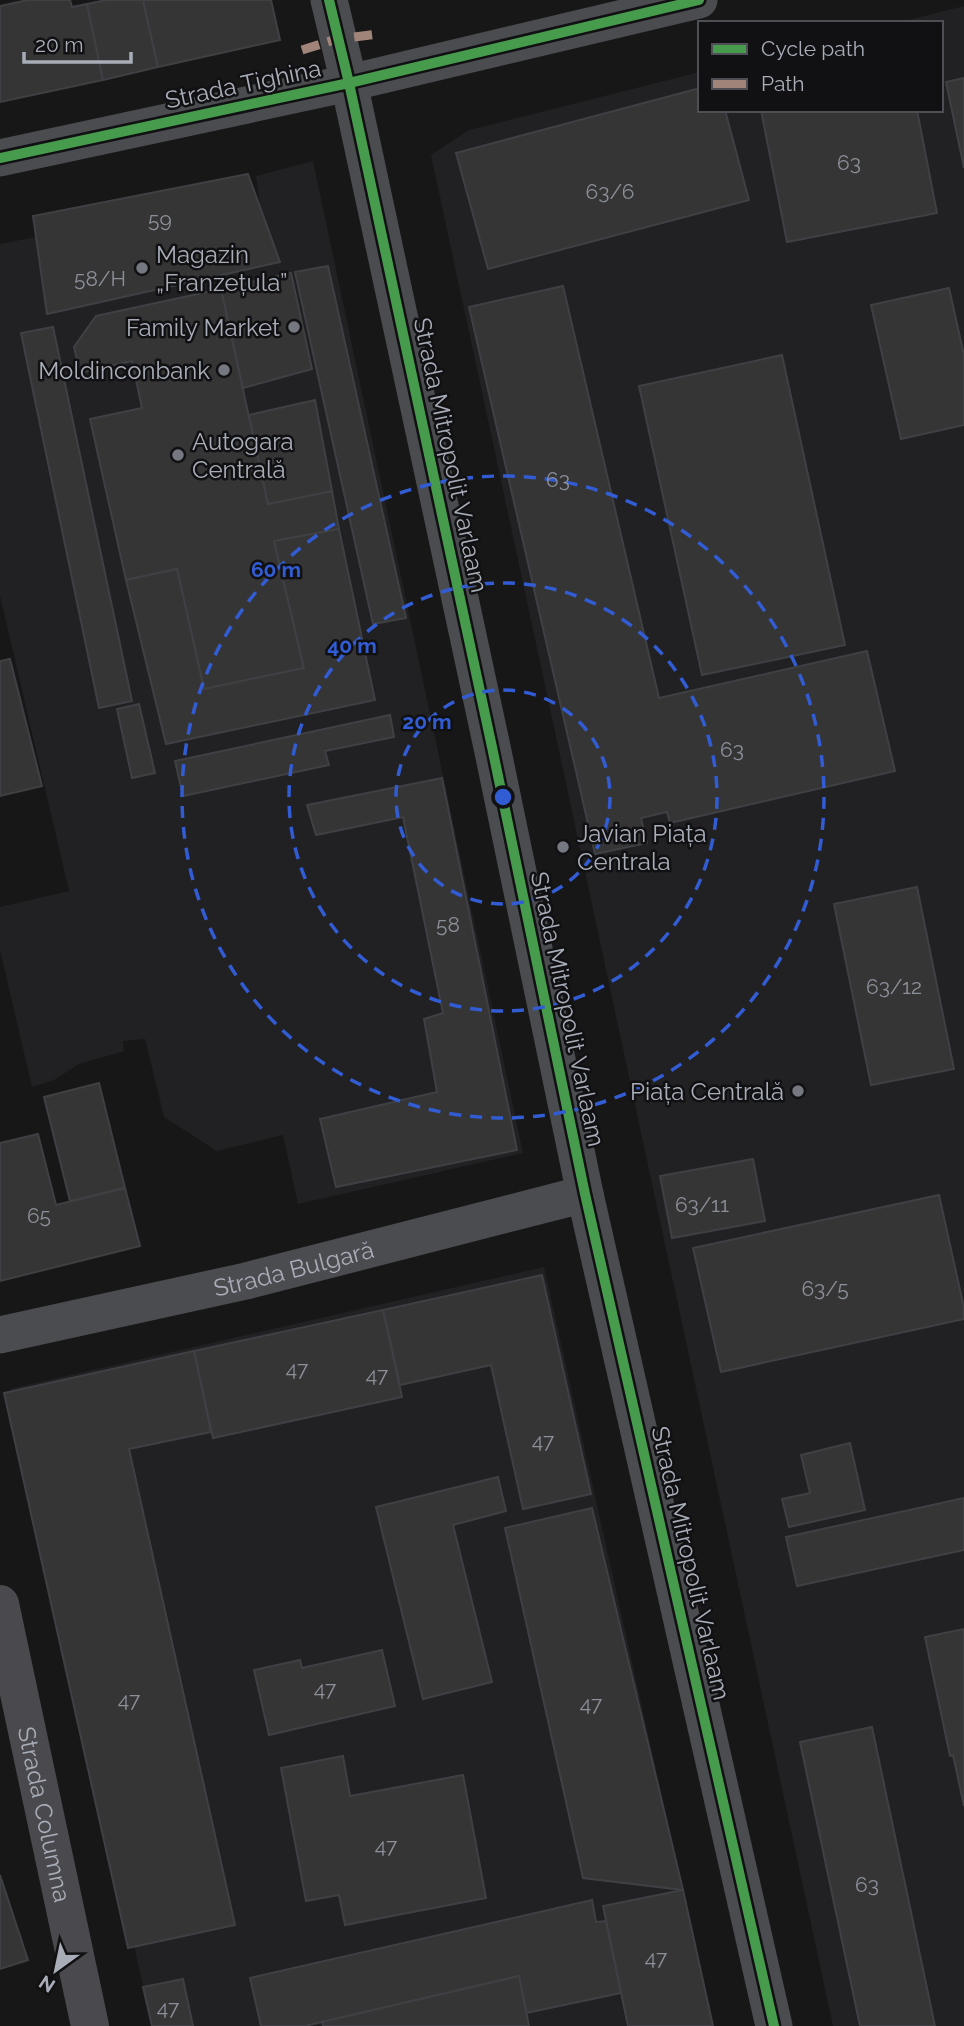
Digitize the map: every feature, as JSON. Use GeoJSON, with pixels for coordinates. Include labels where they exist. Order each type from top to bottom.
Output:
{"type":"FeatureCollection","features":[{"type":"Feature","properties":{"kind":"main road","name":"Strada Columna"},"geometry":{"type":"LineString","coordinates":[[0,1604],[90,2026]]}},
{"type":"Feature","properties":{"kind":"street","name":"Strada Mitropolit Varlaam"},"geometry":{"type":"LineString","coordinates":[[329,0],[492,747],[585,1194],[774,2026]]}},
{"type":"Feature","properties":{"kind":"street","name":"Strada Tighina"},"geometry":{"type":"LineString","coordinates":[[0,158],[349,83],[699,0]]}},
{"type":"Feature","properties":{"kind":"street","name":"Strada Bulgară"},"geometry":{"type":"LineString","coordinates":[[0,1335],[246,1281],[585,1194]]}},
{"type":"Feature","properties":{"kind":"shaded area","name":"Piața Centrală"},"geometry":{"type":"Polygon","coordinates":[[[964,6],[964,2026],[833,2026],[431,155],[469,130],[698,73],[698,112],[943,112],[943,21],[905,21],[964,6]]]}},
{"type":"Feature","properties":{"kind":"shaded area"},"geometry":{"type":"Polygon","coordinates":[[[313,161],[523,1153],[298,1204],[283,1135],[217,1151],[164,1117],[145,1039],[123,1041],[124,1051],[79,1064],[54,1080],[32,1087],[0,950],[0,907],[69,891],[0,596],[0,244],[40,236],[263,228],[256,176],[313,161]]]}},
{"type":"Feature","properties":{"kind":"shaded area"},"geometry":{"type":"Polygon","coordinates":[[[544,1267],[713,2026],[152,2026],[10,1389],[544,1267]]]}},
{"type":"Feature","properties":{"kind":"building"},"geometry":{"type":"Polygon","coordinates":[[[28,0],[70,0],[72,7],[87,4],[103,80],[0,102],[0,6],[28,0]]]}},
{"type":"Feature","properties":{"kind":"building"},"geometry":{"type":"Polygon","coordinates":[[[106,0],[143,0],[158,67],[103,80],[87,4],[106,0]]]}},
{"type":"Feature","properties":{"kind":"building"},"geometry":{"type":"Polygon","coordinates":[[[143,0],[271,0],[280,40],[158,67],[143,0]]]}},
{"type":"Feature","properties":{"kind":"building"},"geometry":{"type":"Polygon","coordinates":[[[964,78],[964,168],[946,82],[964,78]]]}},
{"type":"Feature","properties":{"kind":"building"},"geometry":{"type":"Polygon","coordinates":[[[698,89],[698,112],[726,112],[749,200],[488,269],[456,153],[698,89]]]}},
{"type":"Feature","properties":{"kind":"building"},"geometry":{"type":"Polygon","coordinates":[[[761,112],[917,112],[937,213],[787,242],[761,112]]]}},
{"type":"Feature","properties":{"kind":"building"},"geometry":{"type":"Polygon","coordinates":[[[248,174],[280,262],[47,314],[33,216],[248,174]]]}},
{"type":"Feature","properties":{"kind":"building"},"geometry":{"type":"Polygon","coordinates":[[[328,266],[406,618],[373,624],[295,272],[328,266]]]}},
{"type":"Feature","properties":{"kind":"building"},"geometry":{"type":"Polygon","coordinates":[[[291,273],[312,369],[243,388],[221,289],[291,273]]]}},
{"type":"Feature","properties":{"kind":"building"},"geometry":{"type":"Polygon","coordinates":[[[563,286],[659,698],[867,651],[895,771],[670,823],[667,812],[641,818],[647,843],[595,854],[469,307],[563,286]]]}},
{"type":"Feature","properties":{"kind":"building"},"geometry":{"type":"Polygon","coordinates":[[[949,288],[964,355],[964,425],[901,439],[871,305],[949,288]]]}},
{"type":"Feature","properties":{"kind":"building","name":"Autogara Centrală"},"geometry":{"type":"Polygon","coordinates":[[[221,289],[268,504],[332,491],[339,529],[274,541],[304,668],[204,689],[177,569],[126,580],[90,419],[142,408],[132,361],[80,373],[74,347],[96,316],[221,289]]]}},
{"type":"Feature","properties":{"kind":"building"},"geometry":{"type":"Polygon","coordinates":[[[53,327],[132,701],[99,708],[21,333],[53,327]]]}},
{"type":"Feature","properties":{"kind":"building"},"geometry":{"type":"Polygon","coordinates":[[[782,355],[845,645],[702,675],[639,386],[782,355]]]}},
{"type":"Feature","properties":{"kind":"building"},"geometry":{"type":"Polygon","coordinates":[[[315,400],[332,491],[268,504],[249,415],[315,400]]]}},
{"type":"Feature","properties":{"kind":"building"},"geometry":{"type":"Polygon","coordinates":[[[339,529],[375,700],[166,744],[126,580],[177,569],[204,689],[304,668],[274,541],[339,529]]]}},
{"type":"Feature","properties":{"kind":"building"},"geometry":{"type":"Polygon","coordinates":[[[10,659],[42,786],[0,796],[0,661],[10,659]]]}},
{"type":"Feature","properties":{"kind":"building"},"geometry":{"type":"Polygon","coordinates":[[[139,704],[155,773],[132,778],[117,709],[139,704]]]}},
{"type":"Feature","properties":{"kind":"building"},"geometry":{"type":"Polygon","coordinates":[[[390,715],[394,737],[325,751],[329,765],[183,796],[175,761],[390,715]]]}},
{"type":"Feature","properties":{"kind":"building"},"geometry":{"type":"Polygon","coordinates":[[[442,778],[517,1150],[336,1187],[320,1119],[437,1092],[424,1019],[443,1013],[403,817],[316,835],[307,805],[442,778]]]}},
{"type":"Feature","properties":{"kind":"building"},"geometry":{"type":"Polygon","coordinates":[[[917,887],[954,1069],[871,1085],[834,904],[917,887]]]}},
{"type":"Feature","properties":{"kind":"building"},"geometry":{"type":"Polygon","coordinates":[[[99,1083],[125,1188],[70,1201],[44,1097],[99,1083]]]}},
{"type":"Feature","properties":{"kind":"building"},"geometry":{"type":"Polygon","coordinates":[[[38,1134],[56,1205],[125,1188],[140,1246],[0,1281],[0,1143],[38,1134]]]}},
{"type":"Feature","properties":{"kind":"building"},"geometry":{"type":"Polygon","coordinates":[[[753,1159],[765,1221],[672,1238],[660,1176],[753,1159]]]}},
{"type":"Feature","properties":{"kind":"building"},"geometry":{"type":"Polygon","coordinates":[[[939,1195],[964,1308],[964,1319],[721,1372],[693,1248],[939,1195]]]}},
{"type":"Feature","properties":{"kind":"building"},"geometry":{"type":"Polygon","coordinates":[[[542,1275],[591,1494],[523,1509],[491,1365],[400,1385],[383,1310],[542,1275]]]}},
{"type":"Feature","properties":{"kind":"building"},"geometry":{"type":"Polygon","coordinates":[[[383,1310],[402,1397],[213,1438],[194,1351],[383,1310]]]}},
{"type":"Feature","properties":{"kind":"building"},"geometry":{"type":"Polygon","coordinates":[[[194,1351],[211,1432],[129,1449],[235,1925],[128,1948],[4,1393],[194,1351]]]}},
{"type":"Feature","properties":{"kind":"building"},"geometry":{"type":"Polygon","coordinates":[[[850,1443],[865,1510],[789,1527],[782,1499],[810,1493],[801,1455],[850,1443]]]}},
{"type":"Feature","properties":{"kind":"building"},"geometry":{"type":"Polygon","coordinates":[[[498,1477],[506,1511],[453,1525],[492,1682],[423,1699],[376,1507],[498,1477]]]}},
{"type":"Feature","properties":{"kind":"building"},"geometry":{"type":"Polygon","coordinates":[[[964,1498],[964,1550],[797,1586],[786,1537],[964,1498]]]}},
{"type":"Feature","properties":{"kind":"building"},"geometry":{"type":"Polygon","coordinates":[[[592,1508],[683,1890],[583,1878],[505,1528],[592,1508]]]}},
{"type":"Feature","properties":{"kind":"building"},"geometry":{"type":"Polygon","coordinates":[[[964,1629],[964,1806],[953,1755],[950,1756],[925,1637],[964,1629]]]}},
{"type":"Feature","properties":{"kind":"building"},"geometry":{"type":"Polygon","coordinates":[[[382,1650],[395,1706],[269,1735],[254,1670],[300,1660],[302,1668],[382,1650]]]}},
{"type":"Feature","properties":{"kind":"building"},"geometry":{"type":"Polygon","coordinates":[[[872,1727],[935,2026],[860,2026],[800,1742],[872,1727]]]}},
{"type":"Feature","properties":{"kind":"building"},"geometry":{"type":"Polygon","coordinates":[[[343,1756],[350,1796],[463,1775],[486,1898],[345,1925],[339,1895],[306,1901],[281,1768],[343,1756]]]}},
{"type":"Feature","properties":{"kind":"building"},"geometry":{"type":"Polygon","coordinates":[[[0,1875],[28,1960],[0,1969],[0,1875]]]}},
{"type":"Feature","properties":{"kind":"building"},"geometry":{"type":"Polygon","coordinates":[[[683,1890],[713,2026],[628,2026],[603,1906],[683,1890]]]}},
{"type":"Feature","properties":{"kind":"building"},"geometry":{"type":"Polygon","coordinates":[[[592,1900],[596,1922],[606,1921],[621,1993],[526,2013],[519,1976],[305,2026],[261,2026],[250,1978],[592,1900]]]}},
{"type":"Feature","properties":{"kind":"building"},"geometry":{"type":"Polygon","coordinates":[[[519,1976],[529,2026],[323,2026],[322,2022],[519,1976]]]}},
{"type":"Feature","properties":{"kind":"building"},"geometry":{"type":"Polygon","coordinates":[[[183,1979],[193,2026],[152,2026],[143,1987],[183,1979]]]}},
{"type":"Feature","properties":{"kind":"marked path"},"geometry":{"type":"LineString","coordinates":[[302,50],[337,39],[379,34]]}},
{"type":"Feature","properties":{"kind":"cycle path"},"geometry":{"type":"LineString","coordinates":[[329,0],[492,747],[585,1194],[774,2026]]}},
{"type":"Feature","properties":{"kind":"cycle path"},"geometry":{"type":"LineString","coordinates":[[0,158],[349,83],[699,0]]}},
{"type":"Feature","properties":{"kind":"place","name":"Magazin „Franzețula”"},"geometry":{"type":"Point","coordinates":[142,268]}},
{"type":"Feature","properties":{"kind":"place","name":"Family Market"},"geometry":{"type":"Point","coordinates":[294,327]}},
{"type":"Feature","properties":{"kind":"place","name":"Moldinconbank"},"geometry":{"type":"Point","coordinates":[224,370]}},
{"type":"Feature","properties":{"kind":"place","name":"Autogara Centrală"},"geometry":{"type":"Point","coordinates":[178,455]}},
{"type":"Feature","properties":{"kind":"place","name":"Javian Piața Centrala"},"geometry":{"type":"Point","coordinates":[563,847]}},
{"type":"Feature","properties":{"kind":"place","name":"Piața Centrală"},"geometry":{"type":"Point","coordinates":[798,1091]}}]}
